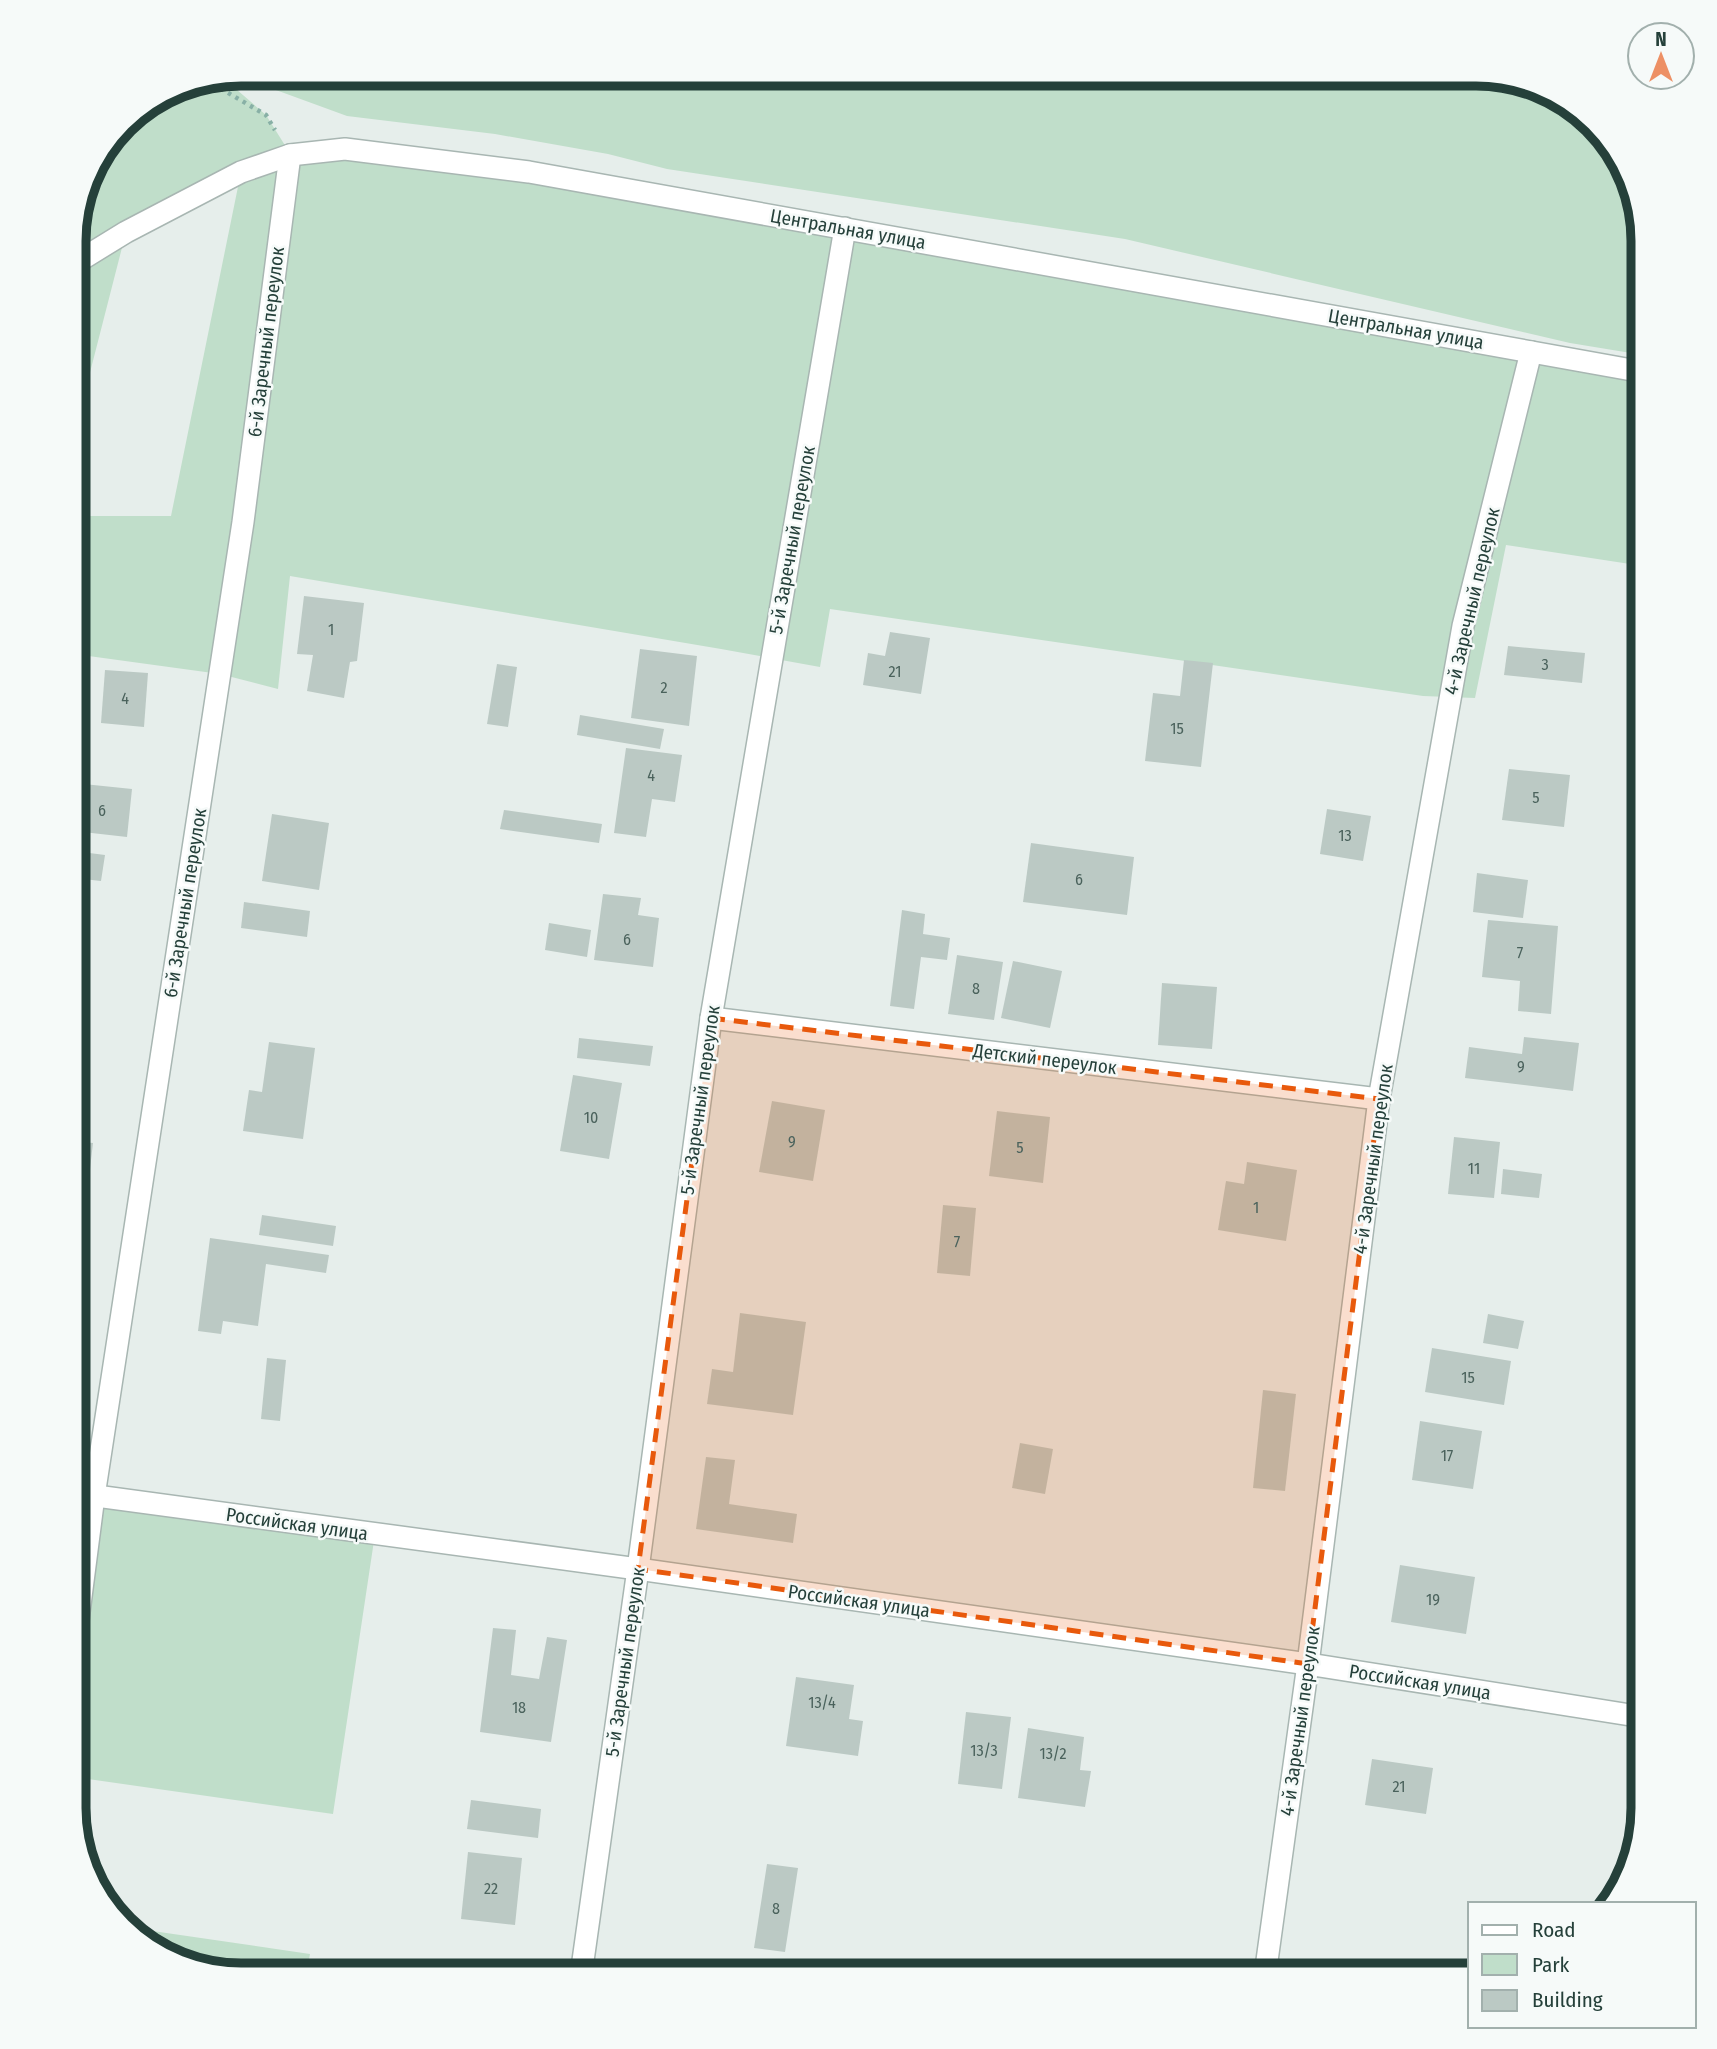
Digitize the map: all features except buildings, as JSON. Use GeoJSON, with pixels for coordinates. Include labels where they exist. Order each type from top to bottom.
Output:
{"type":"FeatureCollection","features":[{"type":"Feature","properties":{"kind":"street","name":"Центральная улица"},"geometry":{"type":"LineString","coordinates":[[86,257],[126,232],[241,172],[290,155],[345,149],[530,172],[1631,370]]}},
{"type":"Feature","properties":{"kind":"street","name":"6-й Заречный переулок"},"geometry":{"type":"LineString","coordinates":[[86,1482],[243,522],[290,155]]}},
{"type":"Feature","properties":{"kind":"street","name":"5-й Заречный переулок"},"geometry":{"type":"LineString","coordinates":[[583,1963],[638,1569],[710,1018],[845,228]]}},
{"type":"Feature","properties":{"kind":"street","name":"4-й Заречный переулок"},"geometry":{"type":"LineString","coordinates":[[1267,1963],[1308,1664],[1379,1099],[1463,626],[1531,352]]}},
{"type":"Feature","properties":{"kind":"street","name":"Детский переулок"},"geometry":{"type":"LineString","coordinates":[[710,1018],[1379,1099]]}},
{"type":"Feature","properties":{"kind":"street","name":"Российская улица"},"geometry":{"type":"LineString","coordinates":[[86,1494],[1308,1664],[1631,1715]]}},
{"type":"Feature","properties":{"kind":"path"},"geometry":{"type":"LineString","coordinates":[[219,87],[266,115],[290,155]]}},
{"type":"Feature","properties":{"kind":"highlighted area"},"geometry":{"type":"Polygon","coordinates":[[[711,1018],[1379,1099],[1308,1664],[638,1569],[711,1018]]]}},
{"type":"Feature","properties":{"kind":"green space"},"geometry":{"type":"Polygon","coordinates":[[[233,86],[266,115],[291,155],[345,149],[1631,370],[1631,564],[1506,545],[1475,698],[1423,696],[830,609],[820,667],[290,576],[278,689],[220,674],[86,656],[86,516],[171,516],[241,172],[126,232],[86,388],[86,230],[91,200],[106,163],[138,124],[163,106],[191,94],[233,86]]]}},
{"type":"Feature","properties":{"kind":"green space"},"geometry":{"type":"Polygon","coordinates":[[[265,86],[1487,86],[1507,89],[1554,106],[1579,124],[1605,154],[1615,172],[1626,200],[1630,220],[1631,353],[1570,343],[1125,239],[667,169],[608,154],[495,134],[347,116],[265,86]]]}},
{"type":"Feature","properties":{"kind":"green space"},"geometry":{"type":"Polygon","coordinates":[[[86,1481],[95,1496],[375,1534],[333,1814],[86,1779],[86,1481]]]}},
{"type":"Feature","properties":{"kind":"green space"},"geometry":{"type":"Polygon","coordinates":[[[144,1930],[310,1954],[308,1963],[230,1963],[191,1955],[144,1930]]]}}]}
